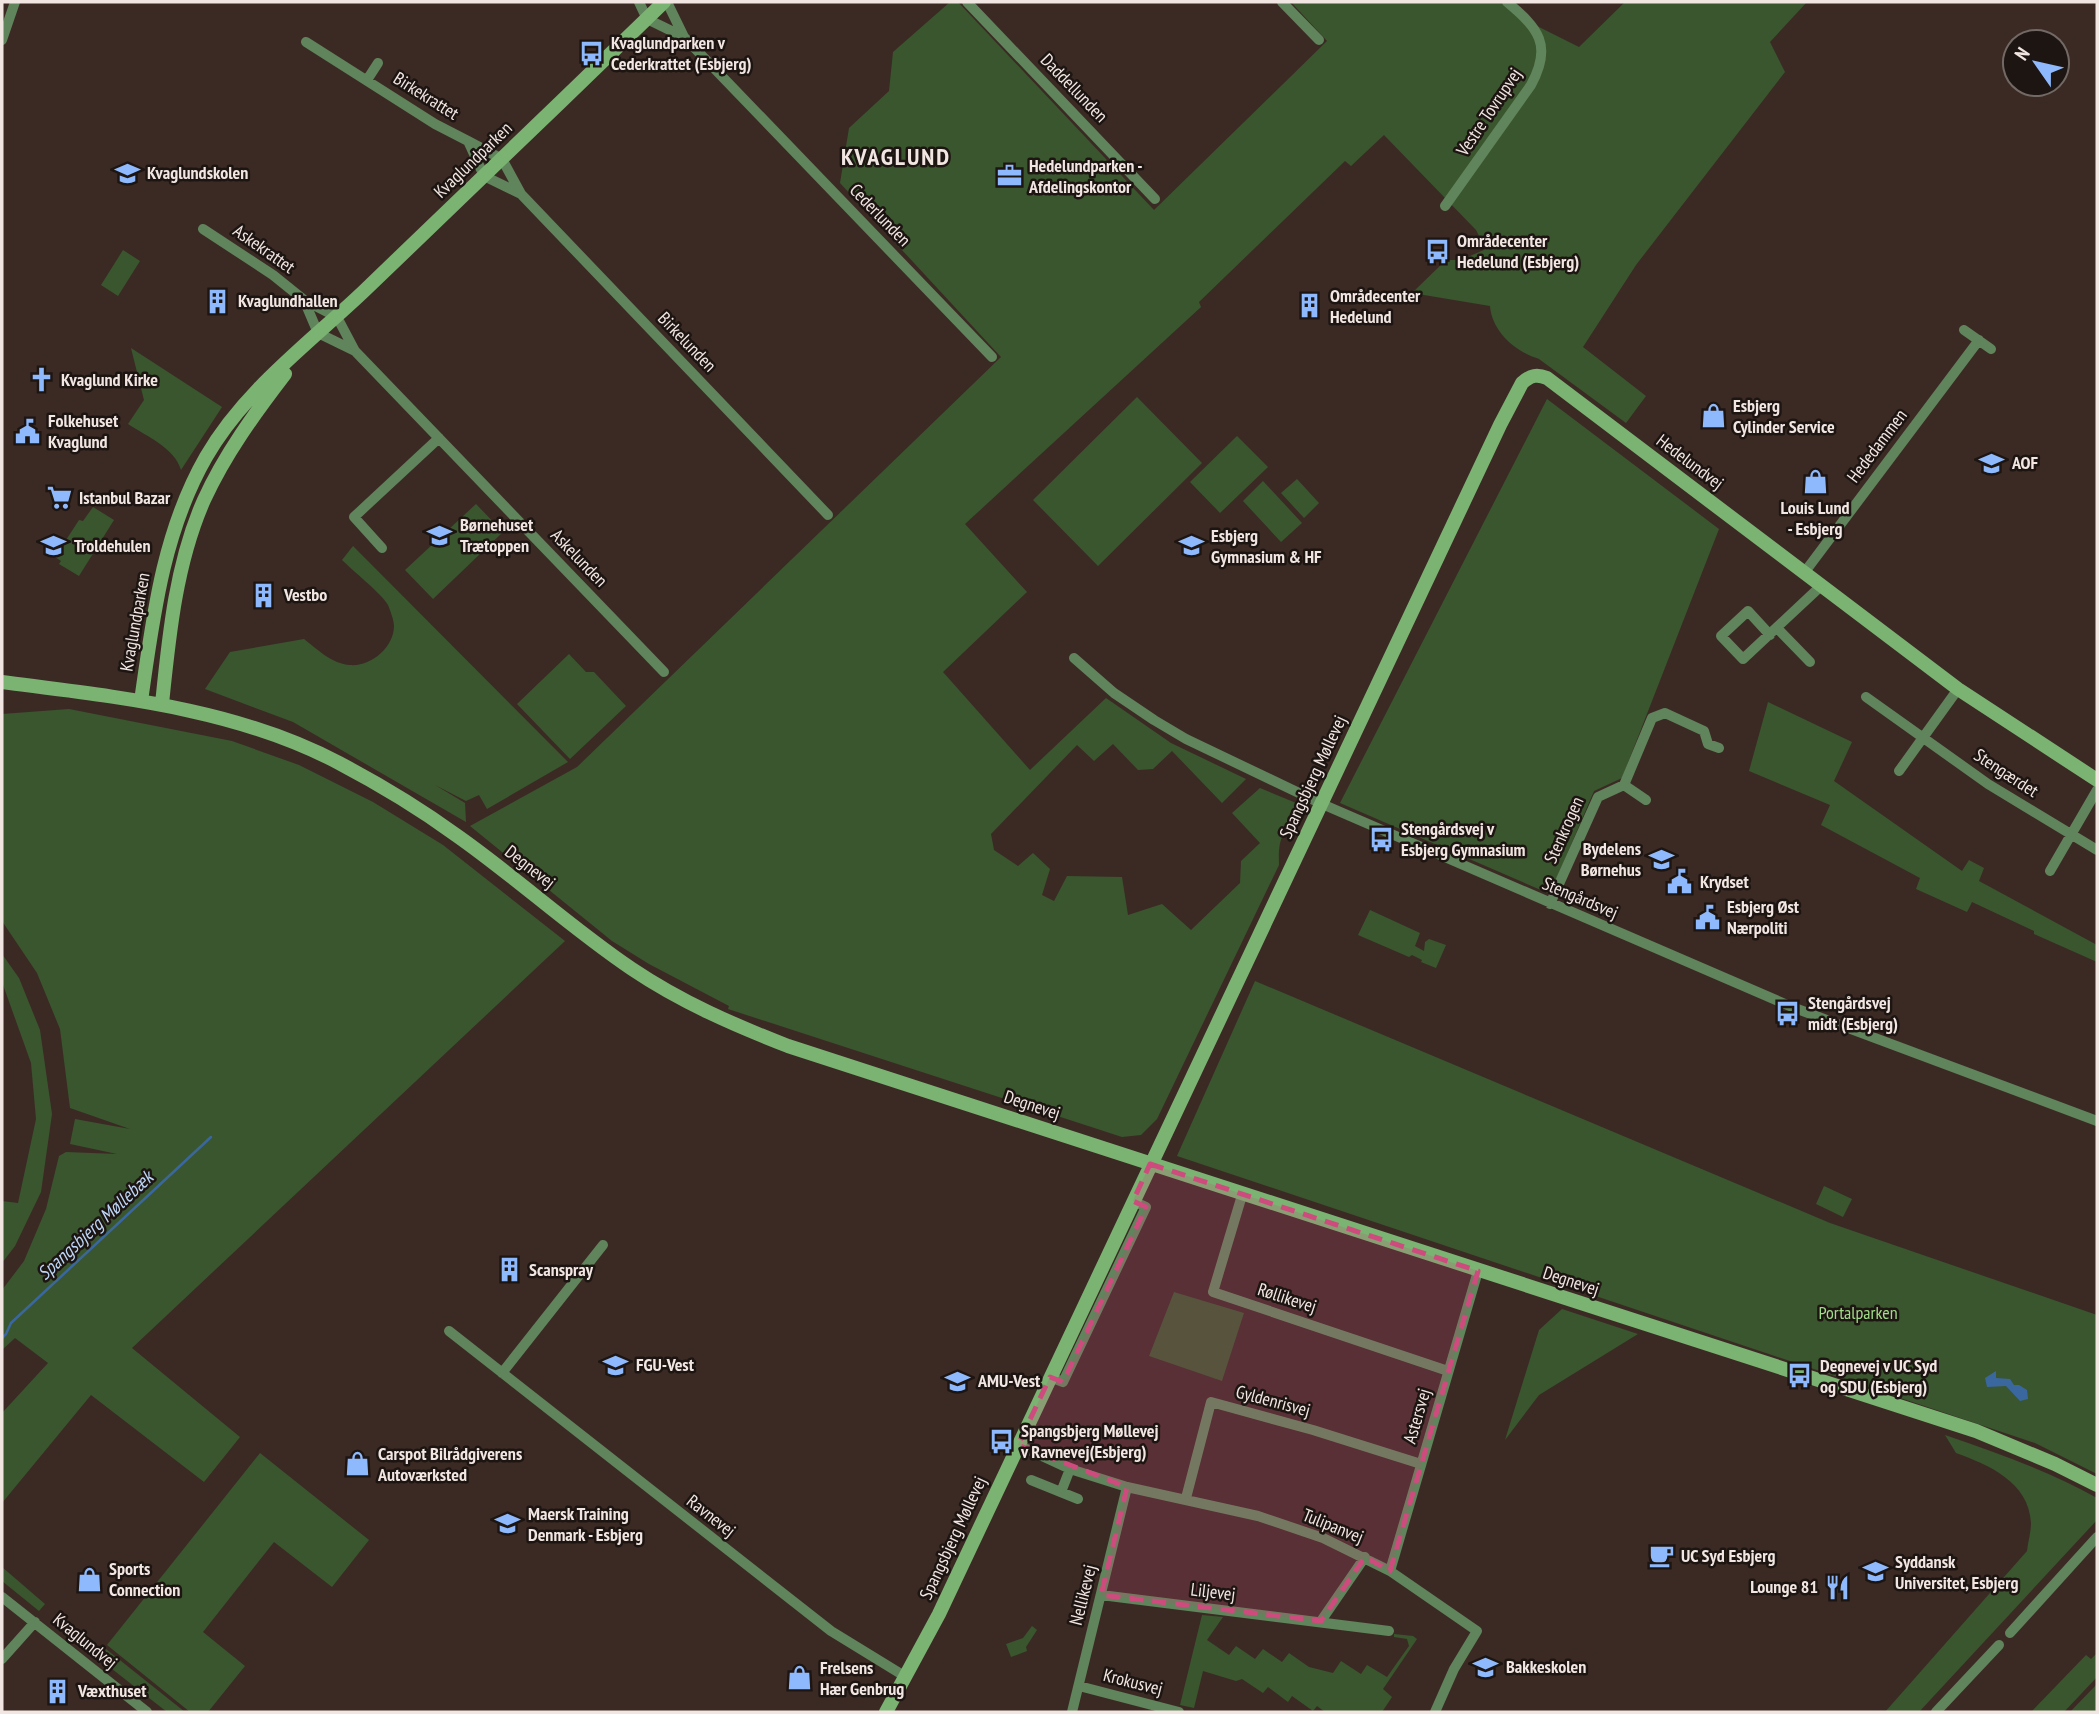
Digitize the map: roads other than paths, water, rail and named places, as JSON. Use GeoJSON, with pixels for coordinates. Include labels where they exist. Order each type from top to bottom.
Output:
{"type":"FeatureCollection","features":[{"type":"Feature","properties":{"kind":"street"},"geometry":{"type":"LineString","coordinates":[[2,40],[6,13],[15,2]]}},
{"type":"Feature","properties":{"kind":"street"},"geometry":{"type":"LineString","coordinates":[[639,2],[647,19]]}},
{"type":"Feature","properties":{"kind":"street","name":"Kvaglundparken"},"geometry":{"type":"LineString","coordinates":[[141,701],[159,588],[182,506],[206,457],[244,403],[666,2]]}},
{"type":"Feature","properties":{"kind":"street","name":"Cederlunden"},"geometry":{"type":"LineString","coordinates":[[666,2],[684,37],[992,357]]}},
{"type":"Feature","properties":{"kind":"street","name":"Daddellunden"},"geometry":{"type":"LineString","coordinates":[[967,2],[1155,199]]}},
{"type":"Feature","properties":{"kind":"street"},"geometry":{"type":"LineString","coordinates":[[1282,2],[1319,40]]}},
{"type":"Feature","properties":{"kind":"street","name":"Vestre Tovrupvej"},"geometry":{"type":"LineString","coordinates":[[1445,206],[1531,85],[1541,62],[1540,39],[1535,28],[1507,2]]}},
{"type":"Feature","properties":{"kind":"street","name":"Cederlunden"},"geometry":{"type":"LineString","coordinates":[[647,19],[684,37]]}},
{"type":"Feature","properties":{"kind":"street","name":"Birkekrattet"},"geometry":{"type":"LineString","coordinates":[[306,42],[435,124],[502,159]]}},
{"type":"Feature","properties":{"kind":"street","name":"Birkekrattet"},"geometry":{"type":"LineString","coordinates":[[367,80],[377,63]]}},
{"type":"Feature","properties":{"kind":"street","name":"Birkekrattet"},"geometry":{"type":"LineString","coordinates":[[468,141],[484,176]]}},
{"type":"Feature","properties":{"kind":"street","name":"Birkelunden"},"geometry":{"type":"LineString","coordinates":[[502,159],[521,194],[828,515]]}},
{"type":"Feature","properties":{"kind":"street","name":"Birkelunden"},"geometry":{"type":"LineString","coordinates":[[484,176],[521,194]]}},
{"type":"Feature","properties":{"kind":"street","name":"Askekrattet"},"geometry":{"type":"LineString","coordinates":[[203,229],[304,300],[337,317]]}},
{"type":"Feature","properties":{"kind":"street","name":"Askekrattet"},"geometry":{"type":"LineString","coordinates":[[304,300],[318,333]]}},
{"type":"Feature","properties":{"kind":"street","name":"Askelunden"},"geometry":{"type":"LineString","coordinates":[[337,317],[355,351],[664,672]]}},
{"type":"Feature","properties":{"kind":"street"},"geometry":{"type":"LineString","coordinates":[[1964,330],[1991,349]]}},
{"type":"Feature","properties":{"kind":"street","name":"Askelunden"},"geometry":{"type":"LineString","coordinates":[[318,333],[355,351]]}},
{"type":"Feature","properties":{"kind":"street","name":"Hededammen"},"geometry":{"type":"LineString","coordinates":[[1804,573],[1979,340]]}},
{"type":"Feature","properties":{"kind":"street","name":"Kvaglundparken"},"geometry":{"type":"LineString","coordinates":[[163,704],[182,568],[204,500],[224,461],[307,344]]}},
{"type":"Feature","properties":{"kind":"street","name":"Hedelundvej"},"geometry":{"type":"LineString","coordinates":[[1534,375],[1548,378],[1958,689],[2097,780]]}},
{"type":"Feature","properties":{"kind":"street","name":"Spangsbjerg Møllevej"},"geometry":{"type":"LineString","coordinates":[[886,1712],[939,1614],[1500,425],[1522,383],[1534,375]]}},
{"type":"Feature","properties":{"kind":"street"},"geometry":{"type":"LineString","coordinates":[[382,548],[354,517],[439,438]]}},
{"type":"Feature","properties":{"kind":"street"},"geometry":{"type":"LineString","coordinates":[[1810,662],[1774,631],[1748,611],[1721,636],[1744,659],[1774,631],[1821,586]]}},
{"type":"Feature","properties":{"kind":"street","name":"Stengårdsvej"},"geometry":{"type":"LineString","coordinates":[[1074,658],[1114,693],[1165,726],[1322,804],[1792,1007],[2097,1121]]}},
{"type":"Feature","properties":{"kind":"street","name":"Degnevej"},"geometry":{"type":"LineString","coordinates":[[2,682],[163,704],[237,723],[292,742],[337,762],[404,800],[456,834],[632,969],[688,1002],[740,1028],[1478,1271],[1976,1431],[2097,1485]]}},
{"type":"Feature","properties":{"kind":"street"},"geometry":{"type":"LineString","coordinates":[[1899,771],[1958,689]]}},
{"type":"Feature","properties":{"kind":"street","name":"Stengærdet"},"geometry":{"type":"LineString","coordinates":[[1866,697],[1988,785],[2097,850]]}},
{"type":"Feature","properties":{"kind":"street"},"geometry":{"type":"LineString","coordinates":[[1646,800],[1624,785],[1652,718],[1665,713],[1704,731],[1708,744],[1719,748]]}},
{"type":"Feature","properties":{"kind":"street","name":"Stenkrogen"},"geometry":{"type":"LineString","coordinates":[[1550,904],[1598,797],[1624,785]]}},
{"type":"Feature","properties":{"kind":"street"},"geometry":{"type":"LineString","coordinates":[[2049,872],[2097,790]]}},
{"type":"Feature","properties":{"kind":"street","name":"Røllikevej"},"geometry":{"type":"LineString","coordinates":[[1243,1192],[1213,1292],[1448,1371]]}},
{"type":"Feature","properties":{"kind":"street"},"geometry":{"type":"LineString","coordinates":[[502,1373],[603,1245]]}},
{"type":"Feature","properties":{"kind":"street","name":"Astersvej"},"geometry":{"type":"LineString","coordinates":[[1390,1571],[1478,1271]]}},
{"type":"Feature","properties":{"kind":"street","name":"Ravnevej"},"geometry":{"type":"LineString","coordinates":[[449,1331],[831,1631],[906,1676]]}},
{"type":"Feature","properties":{"kind":"street","name":"Gyldenrisvej"},"geometry":{"type":"LineString","coordinates":[[1186,1498],[1211,1402],[1421,1464]]}},
{"type":"Feature","properties":{"kind":"street","name":"Tulipanvej"},"geometry":{"type":"LineString","coordinates":[[1018,1445],[1070,1469],[1127,1487],[1258,1516],[1323,1538],[1390,1571],[1477,1631],[1454,1670],[1435,1712]]}},
{"type":"Feature","properties":{"kind":"street"},"geometry":{"type":"LineString","coordinates":[[1061,1492],[1070,1469]]}},
{"type":"Feature","properties":{"kind":"street"},"geometry":{"type":"LineString","coordinates":[[1031,1480],[1078,1499]]}},
{"type":"Feature","properties":{"kind":"street","name":"Nellikevej"},"geometry":{"type":"LineString","coordinates":[[1072,1712],[1127,1487]]}},
{"type":"Feature","properties":{"kind":"street"},"geometry":{"type":"LineString","coordinates":[[2010,1633],[2097,1537]]}},
{"type":"Feature","properties":{"kind":"street"},"geometry":{"type":"LineString","coordinates":[[1321,1621],[1364,1557]]}},
{"type":"Feature","properties":{"kind":"street","name":"Liljevej"},"geometry":{"type":"LineString","coordinates":[[1101,1595],[1389,1631]]}},
{"type":"Feature","properties":{"kind":"street","name":"Kvaglundvej"},"geometry":{"type":"LineString","coordinates":[[2,1597],[147,1712]]}},
{"type":"Feature","properties":{"kind":"street"},"geometry":{"type":"LineString","coordinates":[[2,1659],[35,1622]]}},
{"type":"Feature","properties":{"kind":"street"},"geometry":{"type":"LineString","coordinates":[[1936,1712],[1999,1645]]}},
{"type":"Feature","properties":{"kind":"street","name":"Krokusvej"},"geometry":{"type":"LineString","coordinates":[[1079,1686],[1179,1712]]}},
{"type":"Feature","properties":{"kind":"water"},"geometry":{"type":"Polygon","coordinates":[[[1996,1371],[1996,1378],[2010,1379],[2014,1385],[2027,1390],[2028,1399],[2020,1401],[2006,1386],[1987,1387],[1985,1378],[1996,1371]]]}},
{"type":"Feature","properties":{"kind":"waterway","name":"Spangsbjerg Møllebæk"},"geometry":{"type":"LineString","coordinates":[[2,1338],[11,1323],[211,1137]]}},
{"type":"Feature","properties":{"kind":"place","name":"Kvaglundparken v Cederkrattet (Esbjerg)"},"geometry":{"type":"Point","coordinates":[591,53]}},
{"type":"Feature","properties":{"kind":"place","name":"Kvaglundskolen"},"geometry":{"type":"Point","coordinates":[127,173]}},
{"type":"Feature","properties":{"kind":"place","name":"Hedelundparken - Afdelingskontor"},"geometry":{"type":"Point","coordinates":[1009,176]}},
{"type":"Feature","properties":{"kind":"place","name":"Områdecenter Hedelund (Esbjerg)"},"geometry":{"type":"Point","coordinates":[1437,251]}},
{"type":"Feature","properties":{"kind":"place","name":"Kvaglundhallen"},"geometry":{"type":"Point","coordinates":[218,301]}},
{"type":"Feature","properties":{"kind":"place","name":"Områdecenter Hedelund"},"geometry":{"type":"Point","coordinates":[1310,306]}},
{"type":"Feature","properties":{"kind":"place","name":"Kvaglund Kirke"},"geometry":{"type":"Point","coordinates":[41,380]}},
{"type":"Feature","properties":{"kind":"place","name":"Esbjerg Cylinder Service"},"geometry":{"type":"Point","coordinates":[1713,416]}},
{"type":"Feature","properties":{"kind":"place","name":"Folkehuset Kvaglund"},"geometry":{"type":"Point","coordinates":[28,431]}},
{"type":"Feature","properties":{"kind":"place","name":"AOF"},"geometry":{"type":"Point","coordinates":[1992,463]}},
{"type":"Feature","properties":{"kind":"place","name":"Louis Lund - Esbjerg"},"geometry":{"type":"Point","coordinates":[1815,481]}},
{"type":"Feature","properties":{"kind":"place","name":"Istanbul Bazar"},"geometry":{"type":"Point","coordinates":[59,498]}},
{"type":"Feature","properties":{"kind":"place","name":"Børnehuset Trætoppen"},"geometry":{"type":"Point","coordinates":[440,535]}},
{"type":"Feature","properties":{"kind":"place","name":"Troldehulen"},"geometry":{"type":"Point","coordinates":[54,546]}},
{"type":"Feature","properties":{"kind":"place","name":"Esbjerg Gymnasium & HF"},"geometry":{"type":"Point","coordinates":[1191,546]}},
{"type":"Feature","properties":{"kind":"place","name":"Vestbo"},"geometry":{"type":"Point","coordinates":[264,595]}},
{"type":"Feature","properties":{"kind":"place","name":"Stengårdsvej v Esbjerg Gymnasium"},"geometry":{"type":"Point","coordinates":[1381,839]}},
{"type":"Feature","properties":{"kind":"place","name":"Bydelens Børnehus"},"geometry":{"type":"Point","coordinates":[1661,859]}},
{"type":"Feature","properties":{"kind":"place","name":"Krydset"},"geometry":{"type":"Point","coordinates":[1680,882]}},
{"type":"Feature","properties":{"kind":"place","name":"Esbjerg Øst Nærpoliti"},"geometry":{"type":"Point","coordinates":[1707,917]}},
{"type":"Feature","properties":{"kind":"place","name":"Stengårdsvej midt (Esbjerg)"},"geometry":{"type":"Point","coordinates":[1788,1013]}},
{"type":"Feature","properties":{"kind":"place","name":"Scanspray"},"geometry":{"type":"Point","coordinates":[509,1270]}},
{"type":"Feature","properties":{"kind":"place","name":"FGU-Vest"},"geometry":{"type":"Point","coordinates":[616,1365]}},
{"type":"Feature","properties":{"kind":"place","name":"Degnevej v UC Syd og SDU (Esbjerg)"},"geometry":{"type":"Point","coordinates":[1800,1376]}},
{"type":"Feature","properties":{"kind":"place","name":"AMU-Vest"},"geometry":{"type":"Point","coordinates":[958,1381]}},
{"type":"Feature","properties":{"kind":"place","name":"Spangsbjerg Møllevej v Ravnevej(Esbjerg)"},"geometry":{"type":"Point","coordinates":[1001,1441]}},
{"type":"Feature","properties":{"kind":"place","name":"Carspot Bilrådgiverens Autoværksted"},"geometry":{"type":"Point","coordinates":[358,1464]}},
{"type":"Feature","properties":{"kind":"place","name":"Maersk Training Denmark - Esbjerg"},"geometry":{"type":"Point","coordinates":[508,1524]}},
{"type":"Feature","properties":{"kind":"place","name":"UC Syd Esbjerg"},"geometry":{"type":"Point","coordinates":[1661,1556]}},
{"type":"Feature","properties":{"kind":"place","name":"Syddansk Universitet, Esbjerg"},"geometry":{"type":"Point","coordinates":[1875,1572]}},
{"type":"Feature","properties":{"kind":"place","name":"Sports Connection"},"geometry":{"type":"Point","coordinates":[89,1579]}},
{"type":"Feature","properties":{"kind":"place","name":"Lounge 81"},"geometry":{"type":"Point","coordinates":[1838,1587]}},
{"type":"Feature","properties":{"kind":"place","name":"Bakkeskolen"},"geometry":{"type":"Point","coordinates":[1486,1667]}},
{"type":"Feature","properties":{"kind":"place","name":"Frelsens Hær Genbrug"},"geometry":{"type":"Point","coordinates":[800,1678]}},
{"type":"Feature","properties":{"kind":"place","name":"Væxthuset"},"geometry":{"type":"Point","coordinates":[58,1691]}},
{"type":"Feature","properties":{"kind":"district","name":"KVAGLUND"},"geometry":{"type":"Point","coordinates":[896,157]}},
{"type":"Feature","properties":{"kind":"park label","name":"Portalparken"},"geometry":{"type":"Point","coordinates":[1858,1313]}}]}
